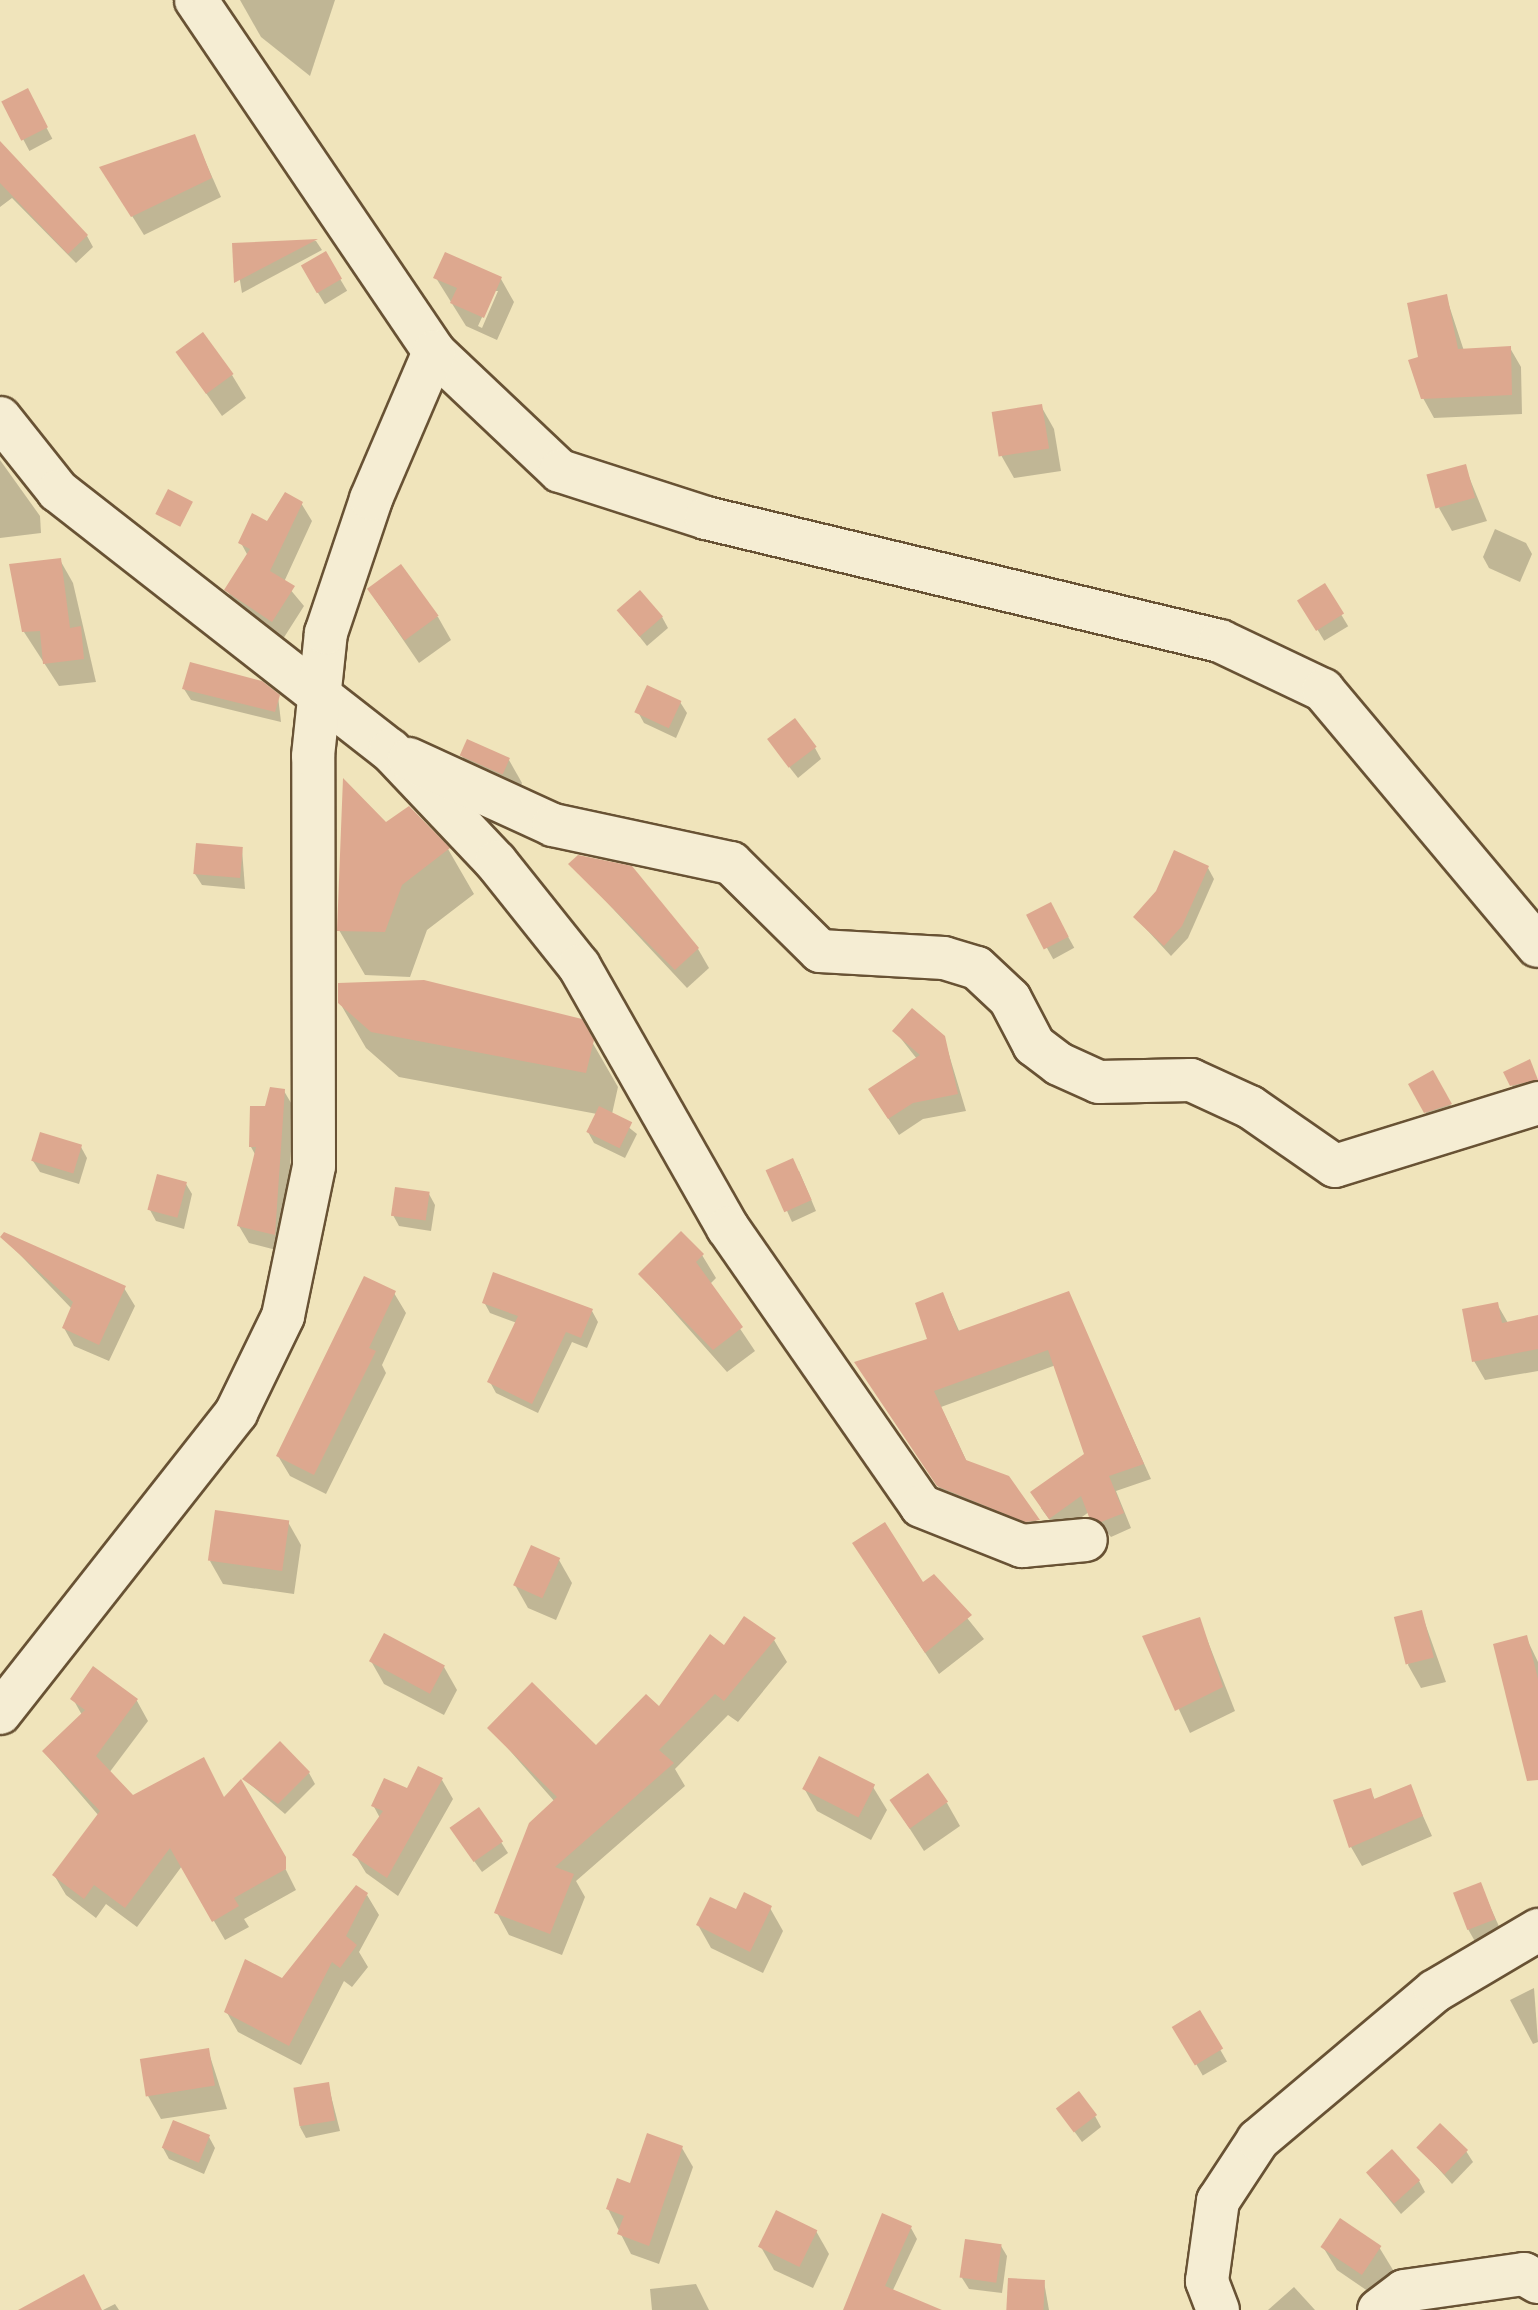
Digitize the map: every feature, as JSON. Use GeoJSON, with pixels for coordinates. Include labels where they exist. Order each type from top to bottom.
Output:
{"type":"FeatureCollection","features":[{"type":"Feature","properties":{"kind":"street"},"geometry":{"type":"LineString","coordinates":[[196,0],[434,352],[560,471],[706,518],[1220,641],[1323,690],[1538,946]]}},
{"type":"Feature","properties":{"kind":"street"},"geometry":{"type":"LineString","coordinates":[[0,1713],[236,1413],[283,1316],[314,1166],[317,700],[326,633],[371,499],[434,352]]}},
{"type":"Feature","properties":{"kind":"street"},"geometry":{"type":"LineString","coordinates":[[0,418],[58,491],[317,700],[390,750],[553,825],[731,863],[820,951],[944,958],[977,968],[1010,999],[1034,1045],[1059,1064],[1099,1082],[1191,1080],[1250,1107],[1335,1166],[1538,1103]]}},
{"type":"Feature","properties":{"kind":"street"},"geometry":{"type":"LineString","coordinates":[[390,750],[496,862],[579,966],[728,1228],[921,1506],[1022,1546],[1086,1540]]}},
{"type":"Feature","properties":{"kind":"street"},"geometry":{"type":"LineString","coordinates":[[1218,2310],[1207,2281],[1218,2201],[1258,2140],[1435,1991],[1538,1930]]}},
{"type":"Feature","properties":{"kind":"street"},"geometry":{"type":"LineString","coordinates":[[1379,2310],[1404,2291],[1524,2274],[1538,2282]]}},
{"type":"Feature","properties":{"kind":"building"},"geometry":{"type":"Polygon","coordinates":[[[28,88],[48,127],[21,141],[1,102],[28,88]]]}},
{"type":"Feature","properties":{"kind":"building"},"geometry":{"type":"Polygon","coordinates":[[[195,134],[212,178],[131,217],[99,167],[195,134]]]}},
{"type":"Feature","properties":{"kind":"building"},"geometry":{"type":"Polygon","coordinates":[[[0,141],[88,235],[68,254],[0,183],[0,141]]]}},
{"type":"Feature","properties":{"kind":"building"},"geometry":{"type":"Polygon","coordinates":[[[318,239],[234,283],[232,243],[318,239]]]}},
{"type":"Feature","properties":{"kind":"building"},"geometry":{"type":"Polygon","coordinates":[[[326,251],[342,279],[317,293],[301,266],[326,251]]]}},
{"type":"Feature","properties":{"kind":"building"},"geometry":{"type":"Polygon","coordinates":[[[445,252],[502,277],[484,318],[450,303],[457,288],[433,278],[445,252]]]}},
{"type":"Feature","properties":{"kind":"building"},"geometry":{"type":"Polygon","coordinates":[[[1447,294],[1458,349],[1511,346],[1512,395],[1421,399],[1408,360],[1418,357],[1407,303],[1447,294]]]}},
{"type":"Feature","properties":{"kind":"building"},"geometry":{"type":"Polygon","coordinates":[[[203,332],[234,374],[206,394],[175,352],[203,332]]]}},
{"type":"Feature","properties":{"kind":"building"},"geometry":{"type":"Polygon","coordinates":[[[1042,404],[1049,448],[999,456],[992,412],[1042,404]]]}},
{"type":"Feature","properties":{"kind":"building"},"geometry":{"type":"Polygon","coordinates":[[[1466,464],[1475,498],[1435,508],[1426,475],[1466,464]]]}},
{"type":"Feature","properties":{"kind":"building"},"geometry":{"type":"Polygon","coordinates":[[[168,489],[193,502],[180,527],[155,514],[168,489]]]}},
{"type":"Feature","properties":{"kind":"building"},"geometry":{"type":"Polygon","coordinates":[[[285,492],[303,502],[270,571],[295,586],[272,622],[224,590],[250,549],[238,543],[252,513],[267,521],[285,492]]]}},
{"type":"Feature","properties":{"kind":"building"},"geometry":{"type":"Polygon","coordinates":[[[61,558],[70,628],[81,626],[84,659],[43,664],[40,631],[22,632],[9,564],[61,558]]]}},
{"type":"Feature","properties":{"kind":"building"},"geometry":{"type":"Polygon","coordinates":[[[401,564],[439,616],[405,640],[367,589],[401,564]]]}},
{"type":"Feature","properties":{"kind":"building"},"geometry":{"type":"Polygon","coordinates":[[[1325,583],[1344,614],[1316,631],[1297,600],[1325,583]]]}},
{"type":"Feature","properties":{"kind":"building"},"geometry":{"type":"Polygon","coordinates":[[[640,590],[663,616],[640,637],[617,610],[640,590]]]}},
{"type":"Feature","properties":{"kind":"building"},"geometry":{"type":"Polygon","coordinates":[[[190,662],[262,681],[280,695],[275,712],[182,689],[190,662]]]}},
{"type":"Feature","properties":{"kind":"building"},"geometry":{"type":"Polygon","coordinates":[[[647,685],[681,701],[669,728],[634,712],[647,685]]]}},
{"type":"Feature","properties":{"kind":"building"},"geometry":{"type":"Polygon","coordinates":[[[795,718],[817,747],[789,768],[767,739],[795,718]]]}},
{"type":"Feature","properties":{"kind":"building"},"geometry":{"type":"Polygon","coordinates":[[[467,739],[510,758],[503,775],[460,755],[467,739]]]}},
{"type":"Feature","properties":{"kind":"building"},"geometry":{"type":"Polygon","coordinates":[[[343,778],[386,822],[409,806],[450,848],[402,885],[385,932],[337,931],[343,778]]]}},
{"type":"Feature","properties":{"kind":"building"},"geometry":{"type":"Polygon","coordinates":[[[196,843],[243,847],[240,878],[193,874],[196,843]]]}},
{"type":"Feature","properties":{"kind":"building"},"geometry":{"type":"Polygon","coordinates":[[[1174,850],[1209,866],[1182,926],[1164,946],[1133,917],[1156,891],[1174,850]]]}},
{"type":"Feature","properties":{"kind":"building"},"geometry":{"type":"Polygon","coordinates":[[[578,855],[632,866],[699,948],[675,970],[568,864],[578,855]]]}},
{"type":"Feature","properties":{"kind":"building"},"geometry":{"type":"Polygon","coordinates":[[[1051,902],[1069,937],[1044,949],[1026,915],[1051,902]]]}},
{"type":"Feature","properties":{"kind":"building"},"geometry":{"type":"Polygon","coordinates":[[[424,980],[582,1019],[594,1040],[586,1073],[371,1032],[338,1003],[338,983],[424,980]]]}},
{"type":"Feature","properties":{"kind":"building"},"geometry":{"type":"Polygon","coordinates":[[[912,1008],[945,1036],[958,1094],[913,1103],[888,1119],[868,1089],[920,1055],[892,1031],[912,1008]]]}},
{"type":"Feature","properties":{"kind":"building"},"geometry":{"type":"Polygon","coordinates":[[[1530,1059],[1538,1080],[1510,1086],[1503,1072],[1530,1059]]]}},
{"type":"Feature","properties":{"kind":"building"},"geometry":{"type":"Polygon","coordinates":[[[1433,1070],[1452,1104],[1424,1113],[1408,1084],[1433,1070]]]}},
{"type":"Feature","properties":{"kind":"building"},"geometry":{"type":"Polygon","coordinates":[[[270,1087],[285,1089],[275,1235],[237,1226],[256,1147],[249,1147],[250,1106],[265,1106],[270,1087]]]}},
{"type":"Feature","properties":{"kind":"building"},"geometry":{"type":"Polygon","coordinates":[[[599,1106],[632,1122],[620,1148],[586,1132],[599,1106]]]}},
{"type":"Feature","properties":{"kind":"building"},"geometry":{"type":"Polygon","coordinates":[[[40,1132],[82,1145],[73,1174],[31,1161],[40,1132]]]}},
{"type":"Feature","properties":{"kind":"building"},"geometry":{"type":"Polygon","coordinates":[[[793,1158],[812,1200],[784,1212],[766,1170],[793,1158]]]}},
{"type":"Feature","properties":{"kind":"building"},"geometry":{"type":"Polygon","coordinates":[[[157,1174],[187,1182],[177,1218],[147,1210],[157,1174]]]}},
{"type":"Feature","properties":{"kind":"building"},"geometry":{"type":"Polygon","coordinates":[[[395,1187],[430,1192],[426,1221],[391,1216],[395,1187]]]}},
{"type":"Feature","properties":{"kind":"building"},"geometry":{"type":"Polygon","coordinates":[[[681,1231],[704,1254],[696,1262],[743,1327],[713,1350],[638,1274],[681,1231]]]}},
{"type":"Feature","properties":{"kind":"building"},"geometry":{"type":"Polygon","coordinates":[[[4,1232],[126,1286],[99,1345],[62,1328],[73,1302],[0,1237],[4,1232]]]}},
{"type":"Feature","properties":{"kind":"building"},"geometry":{"type":"Polygon","coordinates":[[[493,1272],[593,1309],[581,1338],[566,1332],[532,1404],[487,1382],[518,1316],[482,1303],[493,1272]]]}},
{"type":"Feature","properties":{"kind":"building"},"geometry":{"type":"Polygon","coordinates":[[[364,1276],[396,1291],[369,1348],[376,1351],[314,1475],[276,1456],[364,1276]]]}},
{"type":"Feature","properties":{"kind":"building"},"geometry":{"type":"Polygon","coordinates":[[[1069,1291],[1144,1464],[1109,1476],[1124,1513],[1101,1522],[1089,1517],[1081,1496],[1049,1519],[1030,1492],[1084,1454],[1048,1350],[934,1391],[966,1460],[1009,1476],[1040,1520],[1025,1522],[937,1486],[854,1362],[927,1339],[915,1303],[943,1292],[958,1331],[1069,1291]]]}},
{"type":"Feature","properties":{"kind":"building"},"geometry":{"type":"Polygon","coordinates":[[[1498,1302],[1502,1323],[1538,1315],[1538,1349],[1472,1362],[1462,1309],[1498,1302]]]}},
{"type":"Feature","properties":{"kind":"building"},"geometry":{"type":"Polygon","coordinates":[[[215,1510],[289,1520],[282,1571],[208,1561],[215,1510]]]}},
{"type":"Feature","properties":{"kind":"building"},"geometry":{"type":"Polygon","coordinates":[[[885,1522],[923,1582],[934,1574],[972,1615],[925,1653],[852,1543],[885,1522]]]}},
{"type":"Feature","properties":{"kind":"building"},"geometry":{"type":"Polygon","coordinates":[[[531,1545],[560,1558],[542,1598],[513,1585],[531,1545]]]}},
{"type":"Feature","properties":{"kind":"building"},"geometry":{"type":"Polygon","coordinates":[[[1422,1610],[1434,1658],[1406,1665],[1394,1617],[1422,1610]]]}},
{"type":"Feature","properties":{"kind":"building"},"geometry":{"type":"Polygon","coordinates":[[[744,1616],[776,1638],[724,1701],[715,1694],[659,1750],[674,1763],[555,1867],[574,1874],[550,1934],[494,1913],[529,1823],[557,1797],[487,1728],[532,1682],[596,1745],[646,1694],[659,1706],[710,1634],[724,1645],[744,1616]]]}},
{"type":"Feature","properties":{"kind":"building"},"geometry":{"type":"Polygon","coordinates":[[[1200,1617],[1223,1687],[1175,1711],[1142,1636],[1200,1617]]]}},
{"type":"Feature","properties":{"kind":"building"},"geometry":{"type":"Polygon","coordinates":[[[384,1633],[445,1665],[430,1694],[369,1661],[384,1633]]]}},
{"type":"Feature","properties":{"kind":"building"},"geometry":{"type":"Polygon","coordinates":[[[1527,1635],[1538,1679],[1538,1780],[1527,1781],[1493,1644],[1527,1635]]]}},
{"type":"Feature","properties":{"kind":"building"},"geometry":{"type":"Polygon","coordinates":[[[93,1666],[138,1699],[96,1756],[133,1795],[204,1757],[224,1797],[241,1779],[286,1857],[286,1869],[234,1898],[239,1906],[212,1922],[170,1848],[125,1908],[94,1885],[84,1899],[52,1875],[100,1811],[42,1751],[85,1710],[70,1699],[93,1666]]]}},
{"type":"Feature","properties":{"kind":"building"},"geometry":{"type":"Polygon","coordinates":[[[280,1741],[310,1772],[278,1804],[242,1779],[280,1741]]]}},
{"type":"Feature","properties":{"kind":"building"},"geometry":{"type":"Polygon","coordinates":[[[819,1756],[875,1785],[858,1818],[802,1789],[819,1756]]]}},
{"type":"Feature","properties":{"kind":"building"},"geometry":{"type":"Polygon","coordinates":[[[418,1766],[443,1778],[387,1878],[352,1855],[383,1811],[371,1806],[384,1778],[407,1788],[418,1766]]]}},
{"type":"Feature","properties":{"kind":"building"},"geometry":{"type":"Polygon","coordinates":[[[928,1773],[948,1802],[910,1829],[889,1800],[928,1773]]]}},
{"type":"Feature","properties":{"kind":"building"},"geometry":{"type":"Polygon","coordinates":[[[1411,1784],[1423,1816],[1349,1848],[1333,1800],[1371,1788],[1374,1799],[1411,1784]]]}},
{"type":"Feature","properties":{"kind":"building"},"geometry":{"type":"Polygon","coordinates":[[[479,1807],[503,1841],[474,1862],[450,1828],[479,1807]]]}},
{"type":"Feature","properties":{"kind":"building"},"geometry":{"type":"Polygon","coordinates":[[[1481,1882],[1495,1919],[1467,1930],[1453,1893],[1481,1882]]]}},
{"type":"Feature","properties":{"kind":"building"},"geometry":{"type":"Polygon","coordinates":[[[356,1885],[368,1893],[346,1936],[357,1945],[340,1968],[332,1962],[289,2046],[224,2012],[245,1959],[282,1978],[356,1885]]]}},
{"type":"Feature","properties":{"kind":"building"},"geometry":{"type":"Polygon","coordinates":[[[744,1892],[772,1906],[750,1952],[696,1925],[710,1897],[736,1909],[744,1892]]]}},
{"type":"Feature","properties":{"kind":"building"},"geometry":{"type":"Polygon","coordinates":[[[1200,2010],[1223,2049],[1195,2066],[1172,2027],[1200,2010]]]}},
{"type":"Feature","properties":{"kind":"building"},"geometry":{"type":"Polygon","coordinates":[[[209,2048],[215,2086],[146,2096],[140,2059],[209,2048]]]}},
{"type":"Feature","properties":{"kind":"building"},"geometry":{"type":"Polygon","coordinates":[[[329,2082],[335,2121],[300,2126],[293,2088],[329,2082]]]}},
{"type":"Feature","properties":{"kind":"building"},"geometry":{"type":"Polygon","coordinates":[[[1079,2091],[1097,2115],[1074,2132],[1056,2108],[1079,2091]]]}},
{"type":"Feature","properties":{"kind":"building"},"geometry":{"type":"Polygon","coordinates":[[[173,2120],[210,2135],[199,2163],[162,2148],[173,2120]]]}},
{"type":"Feature","properties":{"kind":"building"},"geometry":{"type":"Polygon","coordinates":[[[1440,2123],[1468,2150],[1444,2175],[1416,2147],[1440,2123]]]}},
{"type":"Feature","properties":{"kind":"building"},"geometry":{"type":"Polygon","coordinates":[[[647,2133],[683,2146],[649,2246],[617,2234],[624,2216],[606,2209],[617,2178],[630,2183],[647,2133]]]}},
{"type":"Feature","properties":{"kind":"building"},"geometry":{"type":"Polygon","coordinates":[[[1392,2149],[1420,2180],[1394,2204],[1366,2172],[1392,2149]]]}},
{"type":"Feature","properties":{"kind":"building"},"geometry":{"type":"Polygon","coordinates":[[[776,2210],[817,2230],[799,2267],[758,2247],[776,2210]]]}},
{"type":"Feature","properties":{"kind":"building"},"geometry":{"type":"Polygon","coordinates":[[[882,2213],[912,2226],[885,2286],[942,2310],[843,2310],[882,2213]]]}},
{"type":"Feature","properties":{"kind":"building"},"geometry":{"type":"Polygon","coordinates":[[[1340,2218],[1381,2246],[1362,2275],[1320,2247],[1340,2218]]]}},
{"type":"Feature","properties":{"kind":"building"},"geometry":{"type":"Polygon","coordinates":[[[965,2239],[1002,2244],[996,2283],[960,2278],[965,2239]]]}},
{"type":"Feature","properties":{"kind":"building"},"geometry":{"type":"Polygon","coordinates":[[[84,2274],[102,2310],[18,2310],[84,2274]]]}},
{"type":"Feature","properties":{"kind":"building"},"geometry":{"type":"Polygon","coordinates":[[[1008,2278],[1045,2280],[1043,2310],[1006,2310],[1008,2278]]]}}]}
